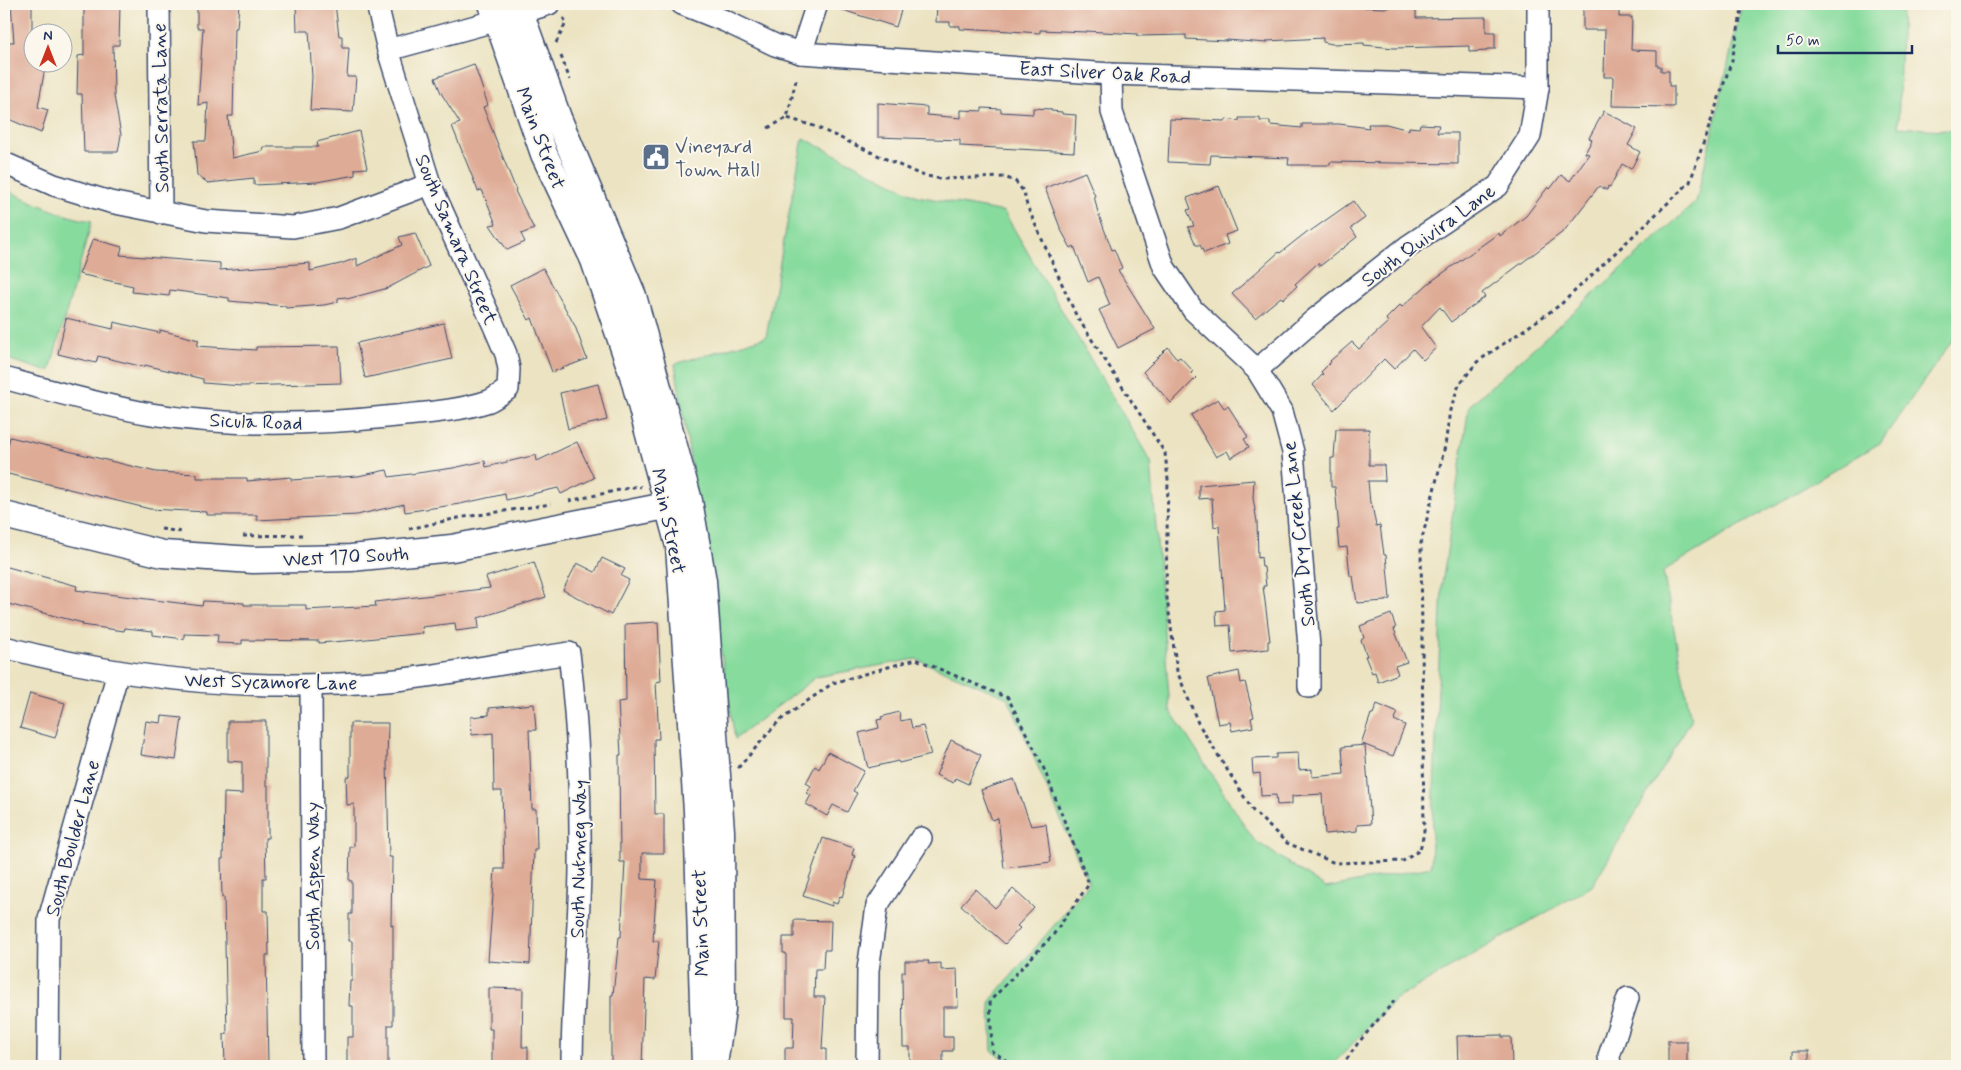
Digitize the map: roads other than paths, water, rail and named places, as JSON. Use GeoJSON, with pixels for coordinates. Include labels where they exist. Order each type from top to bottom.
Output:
{"type":"FeatureCollection","features":[{"type":"Feature","properties":{"kind":"street","name":"South Serrata Lane"},"geometry":{"type":"LineString","coordinates":[[159,4],[161,213]]}},
{"type":"Feature","properties":{"kind":"street","name":"South Samara Street"},"geometry":{"type":"LineString","coordinates":[[377,4],[388,50],[430,184],[506,354],[509,369],[508,389]]}},
{"type":"Feature","properties":{"kind":"street"},"geometry":{"type":"LineString","coordinates":[[388,50],[507,11],[549,4]]}},
{"type":"Feature","properties":{"kind":"street","name":"East Silver Oak Road"},"geometry":{"type":"LineString","coordinates":[[682,4],[725,21],[775,45],[801,53],[1111,74],[1538,88]]}},
{"type":"Feature","properties":{"kind":"street"},"geometry":{"type":"LineString","coordinates":[[801,53],[817,4]]}},
{"type":"Feature","properties":{"kind":"street","name":"South Quivira Lane"},"geometry":{"type":"LineString","coordinates":[[1257,370],[1314,320],[1408,246],[1498,186],[1530,136],[1538,88],[1538,4]]}},
{"type":"Feature","properties":{"kind":"street","name":"Main Street"},"geometry":{"type":"LineString","coordinates":[[507,11],[544,154],[594,260],[704,581],[721,831],[722,1010],[713,1066]]}},
{"type":"Feature","properties":{"kind":"street","name":"South Dry Creek Lane"},"geometry":{"type":"LineString","coordinates":[[1111,74],[1112,112],[1164,267],[1193,310],[1257,370],[1282,412],[1293,452],[1309,647],[1309,688]]}},
{"type":"Feature","properties":{"kind":"street"},"geometry":{"type":"LineString","coordinates":[[4,162],[54,185],[110,202],[206,221],[293,227],[339,218],[430,184]]}},
{"type":"Feature","properties":{"kind":"street","name":"Sicula Road"},"geometry":{"type":"LineString","coordinates":[[4,378],[83,400],[151,414],[219,421],[282,424],[354,421],[441,412],[490,400],[508,389]]}},
{"type":"Feature","properties":{"kind":"street","name":"Main Street"},"geometry":{"type":"LineString","coordinates":[[679,504],[679,546],[685,612],[697,811],[705,1066]]}},
{"type":"Feature","properties":{"kind":"street","name":"West 170 South"},"geometry":{"type":"LineString","coordinates":[[4,515],[163,554],[253,560],[351,558],[452,548],[679,504]]}},
{"type":"Feature","properties":{"kind":"street","name":"West Sycamore Lane"},"geometry":{"type":"LineString","coordinates":[[4,647],[118,672],[177,680],[311,685],[387,681],[569,653]]}},
{"type":"Feature","properties":{"kind":"street","name":"South Nutmeg Way"},"geometry":{"type":"LineString","coordinates":[[569,653],[580,768],[580,870],[572,1013],[572,1066]]}},
{"type":"Feature","properties":{"kind":"street","name":"South Boulder Lane"},"geometry":{"type":"LineString","coordinates":[[48,1066],[49,919],[118,672]]}},
{"type":"Feature","properties":{"kind":"street","name":"South Aspen Way"},"geometry":{"type":"LineString","coordinates":[[311,685],[313,1066]]}},
{"type":"Feature","properties":{"kind":"street"},"geometry":{"type":"LineString","coordinates":[[867,1066],[868,970],[877,906],[921,838]]}},
{"type":"Feature","properties":{"kind":"street"},"geometry":{"type":"LineString","coordinates":[[1610,1066],[1609,1056],[1628,998]]}},
{"type":"Feature","properties":{"kind":"place","name":"Vineyard Town Hall"},"geometry":{"type":"Point","coordinates":[656,157]}}]}
